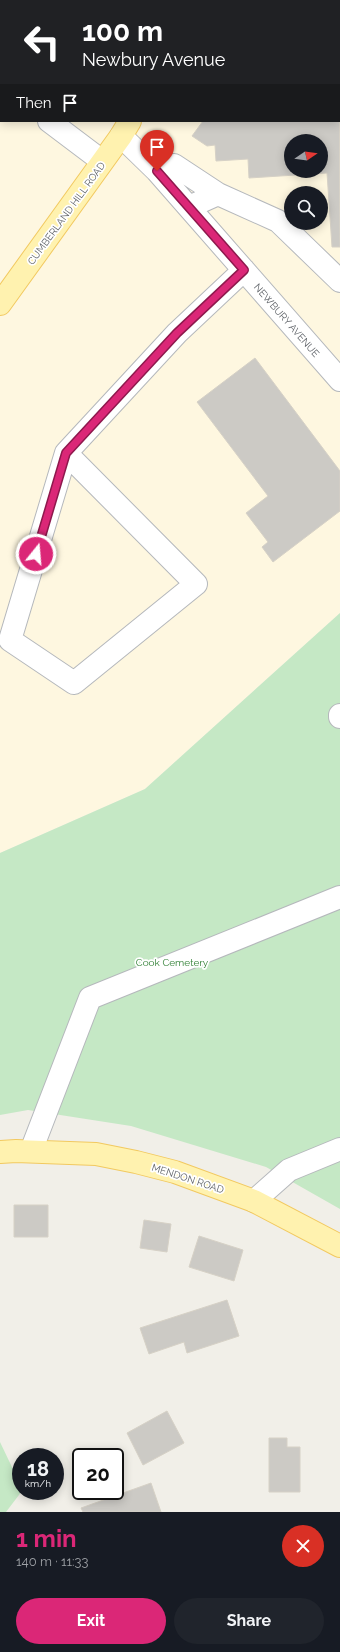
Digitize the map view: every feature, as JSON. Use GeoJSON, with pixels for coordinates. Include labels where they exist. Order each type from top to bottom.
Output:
{"type":"FeatureCollection","features":[{"type":"Feature","properties":{"kind":"main road","name":"CUMBERLAND HILL ROAD"},"geometry":{"type":"LineString","coordinates":[[0,304],[126,128]]}},
{"type":"Feature","properties":{"kind":"main road","name":"MENDON ROAD"},"geometry":{"type":"LineString","coordinates":[[0,1152],[31,1151],[96,1154],[175,1172],[254,1201],[340,1246]]}},
{"type":"Feature","properties":{"kind":"street"},"geometry":{"type":"LineString","coordinates":[[50,122],[102,162]]}},
{"type":"Feature","properties":{"kind":"street","name":"NEWBURY AVENUE"},"geometry":{"type":"LineString","coordinates":[[126,128],[157,171],[340,380]]}},
{"type":"Feature","properties":{"kind":"street"},"geometry":{"type":"LineString","coordinates":[[174,166],[218,194],[278,221],[340,281]]}},
{"type":"Feature","properties":{"kind":"street"},"geometry":{"type":"LineString","coordinates":[[189,208],[218,194]]}},
{"type":"Feature","properties":{"kind":"street"},"geometry":{"type":"LineString","coordinates":[[66,453],[196,584],[74,683],[10,640],[66,453],[177,333],[244,270]]}},
{"type":"Feature","properties":{"kind":"street"},"geometry":{"type":"LineString","coordinates":[[31,1151],[90,998],[340,897]]}},
{"type":"Feature","properties":{"kind":"street"},"geometry":{"type":"LineString","coordinates":[[254,1201],[288,1170],[340,1149]]}},
{"type":"Feature","properties":{"kind":"shaded area"},"geometry":{"type":"Polygon","coordinates":[[[0,122],[340,122],[340,613],[145,789],[0,853],[0,122]]]}},
{"type":"Feature","properties":{"kind":"green space","name":"Cook Cemetery"},"geometry":{"type":"Polygon","coordinates":[[[340,613],[340,1209],[266,1167],[131,1126],[28,1110],[0,1115],[0,853],[145,789],[340,613]]]}},
{"type":"Feature","properties":{"kind":"green space"},"geometry":{"type":"Polygon","coordinates":[[[0,1442],[12,1467],[12,1500],[15,1500],[6,1512],[0,1512],[0,1442]]]}},
{"type":"Feature","properties":{"kind":"building"},"geometry":{"type":"Polygon","coordinates":[[[202,122],[339,122],[340,247],[332,247],[327,178],[328,134],[284,134],[284,176],[249,178],[248,159],[216,161],[215,145],[207,146],[192,136],[202,122]]]}},
{"type":"Feature","properties":{"kind":"building"},"geometry":{"type":"Polygon","coordinates":[[[255,358],[340,471],[340,511],[273,562],[262,547],[268,542],[246,513],[268,496],[197,402],[255,358]]]}},
{"type":"Feature","properties":{"kind":"building"},"geometry":{"type":"Polygon","coordinates":[[[14,1205],[48,1205],[48,1237],[14,1237],[14,1205]]]}},
{"type":"Feature","properties":{"kind":"building"},"geometry":{"type":"Polygon","coordinates":[[[144,1220],[171,1224],[167,1252],[140,1248],[144,1220]]]}},
{"type":"Feature","properties":{"kind":"building"},"geometry":{"type":"Polygon","coordinates":[[[199,1236],[243,1250],[234,1281],[189,1267],[199,1236]]]}},
{"type":"Feature","properties":{"kind":"building"},"geometry":{"type":"Polygon","coordinates":[[[227,1300],[239,1336],[187,1353],[184,1342],[149,1354],[140,1328],[227,1300]]]}},
{"type":"Feature","properties":{"kind":"building"},"geometry":{"type":"Polygon","coordinates":[[[167,1411],[184,1443],[143,1465],[127,1433],[167,1411]]]}},
{"type":"Feature","properties":{"kind":"building"},"geometry":{"type":"Polygon","coordinates":[[[269,1438],[287,1438],[287,1447],[300,1447],[300,1492],[269,1492],[269,1438]]]}},
{"type":"Feature","properties":{"kind":"building"},"geometry":{"type":"Polygon","coordinates":[[[151,1483],[161,1512],[83,1512],[81,1508],[103,1500],[124,1500],[124,1493],[151,1483]]]}},
{"type":"Feature","properties":{"kind":"route"},"geometry":{"type":"LineString","coordinates":[[36,554],[66,453],[177,333],[244,270],[157,171]]}}]}
